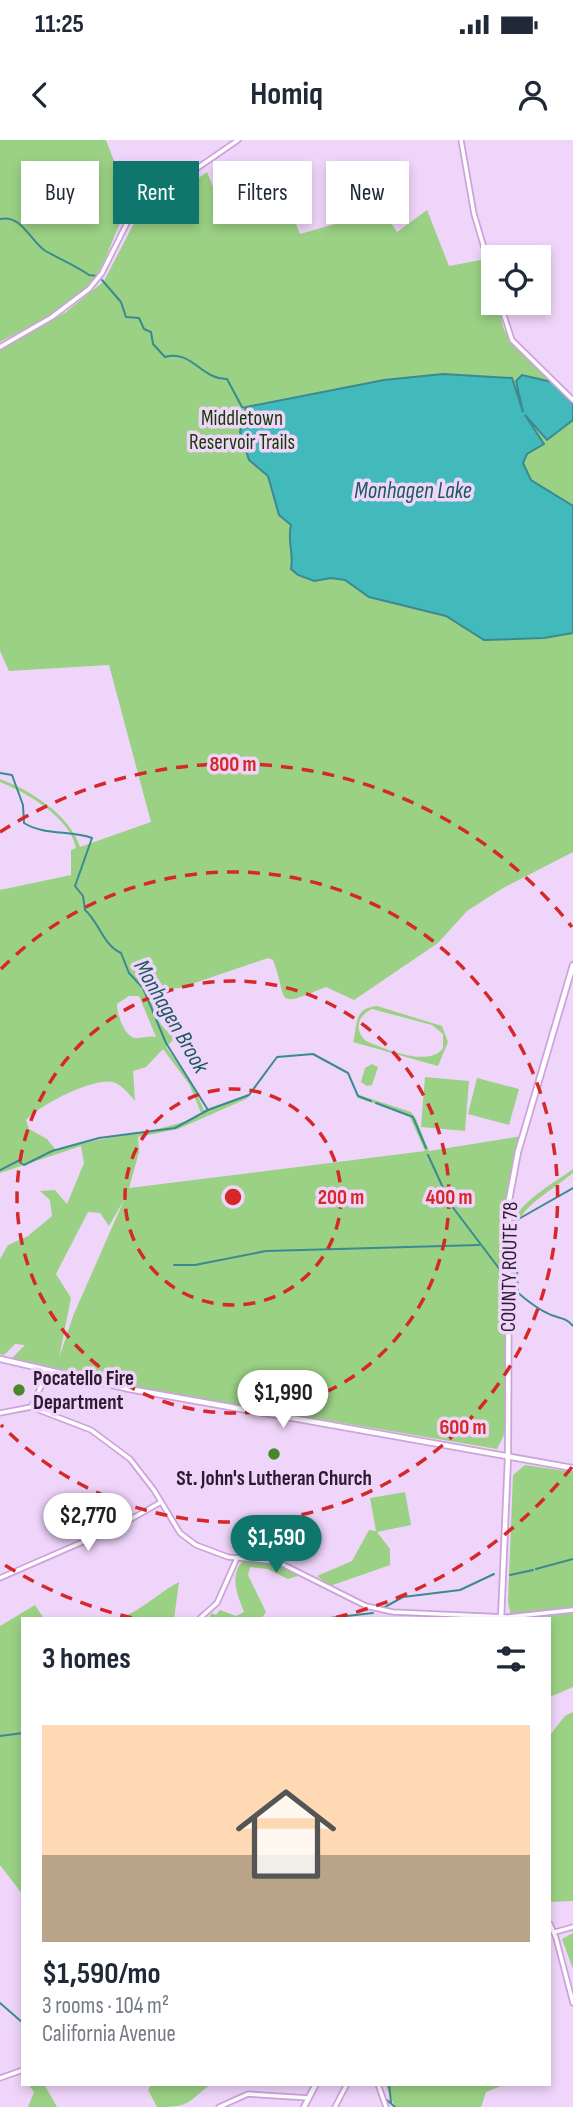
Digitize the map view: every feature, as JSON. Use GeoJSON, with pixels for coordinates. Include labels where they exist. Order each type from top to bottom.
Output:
{"type":"FeatureCollection","features":[{"type":"Feature","properties":{"kind":"street"},"geometry":{"type":"LineString","coordinates":[[0,347],[52,317],[89,289],[103,273],[132,213],[238,140]]}},
{"type":"Feature","properties":{"kind":"street"},"geometry":{"type":"LineString","coordinates":[[461,140],[474,214],[483,245]]}},
{"type":"Feature","properties":{"kind":"street"},"geometry":{"type":"LineString","coordinates":[[504,315],[512,340],[573,400]]}},
{"type":"Feature","properties":{"kind":"street","name":"COUNTY ROUTE 78"},"geometry":{"type":"LineString","coordinates":[[501,1617],[508,1457],[509,1200],[518,1152],[573,965]]}},
{"type":"Feature","properties":{"kind":"street"},"geometry":{"type":"LineString","coordinates":[[0,1359],[129,1389],[573,1468]]}},
{"type":"Feature","properties":{"kind":"street"},"geometry":{"type":"LineString","coordinates":[[31,1407],[48,1370]]}},
{"type":"Feature","properties":{"kind":"street"},"geometry":{"type":"LineString","coordinates":[[0,1413],[31,1407],[91,1430],[113,1445],[140,1472],[176,1527],[190,1541],[214,1553],[278,1562],[349,1599],[379,1610],[486,1617]]}},
{"type":"Feature","properties":{"kind":"street"},"geometry":{"type":"LineString","coordinates":[[0,1578],[117,1527],[161,1502]]}},
{"type":"Feature","properties":{"kind":"street"},"geometry":{"type":"LineString","coordinates":[[201,1617],[217,1602],[237,1558]]}},
{"type":"Feature","properties":{"kind":"street"},"geometry":{"type":"LineString","coordinates":[[510,1617],[573,1610]]}},
{"type":"Feature","properties":{"kind":"street"},"geometry":{"type":"LineString","coordinates":[[551,1926],[573,2003]]}},
{"type":"Feature","properties":{"kind":"street"},"geometry":{"type":"LineString","coordinates":[[555,1933],[573,1927]]}},
{"type":"Feature","properties":{"kind":"street"},"geometry":{"type":"LineString","coordinates":[[0,2078],[21,2071]]}},
{"type":"Feature","properties":{"kind":"street"},"geometry":{"type":"LineString","coordinates":[[304,2107],[315,2086]]}},
{"type":"Feature","properties":{"kind":"street"},"geometry":{"type":"LineString","coordinates":[[335,2107],[346,2086]]}},
{"type":"Feature","properties":{"kind":"street"},"geometry":{"type":"LineString","coordinates":[[379,2086],[386,2107]]}},
{"type":"Feature","properties":{"kind":"street"},"geometry":{"type":"LineString","coordinates":[[219,2107],[248,2094],[309,2098]]}},
{"type":"Feature","properties":{"kind":"green space"},"geometry":{"type":"Polygon","coordinates":[[[0,140],[106,140],[114,161],[113,224],[120,224],[98,273],[66,304],[0,342],[0,140]]]}},
{"type":"Feature","properties":{"kind":"green space","name":"Middletown Reservoir Trails"},"geometry":{"type":"Polygon","coordinates":[[[207,172],[213,187],[213,224],[296,224],[300,234],[335,224],[392,224],[397,232],[427,210],[449,266],[481,260],[481,315],[500,315],[511,343],[573,400],[573,852],[503,888],[467,911],[438,943],[354,1000],[326,987],[297,998],[285,998],[273,960],[268,958],[180,988],[160,990],[154,995],[156,1015],[175,1038],[166,1047],[191,1082],[204,1110],[252,1093],[246,1099],[178,1129],[138,1137],[139,1152],[129,1188],[425,1151],[409,1115],[358,1098],[356,1094],[411,1112],[429,1151],[522,1136],[511,1188],[508,1223],[507,1277],[514,1283],[510,1240],[512,1223],[534,1196],[573,1169],[573,1173],[528,1208],[517,1228],[515,1242],[518,1286],[514,1288],[508,1282],[506,1431],[497,1449],[165,1393],[12,1358],[25,1345],[15,1344],[4,1355],[0,1354],[0,1259],[8,1245],[28,1236],[52,1216],[50,1200],[40,1191],[55,1190],[67,1204],[84,1163],[81,1146],[0,1173],[0,890],[71,875],[71,850],[76,848],[72,837],[56,816],[46,807],[0,782],[0,779],[48,805],[68,824],[80,847],[151,822],[109,665],[9,671],[0,651],[0,350],[66,312],[104,281],[134,224],[199,224],[199,178],[207,172]],[[129,996],[117,1004],[119,1017],[132,1037],[156,1037],[139,996],[129,996]],[[163,1049],[146,1067],[133,1071],[135,1101],[113,1082],[93,1084],[54,1100],[33,1114],[26,1120],[29,1129],[47,1139],[56,1150],[166,1127],[202,1115],[189,1084],[163,1049]],[[124,1200],[109,1226],[100,1213],[88,1212],[56,1274],[71,1298],[59,1358],[73,1316],[124,1200]]]}},
{"type":"Feature","properties":{"kind":"green space"},"geometry":{"type":"Polygon","coordinates":[[[377,1006],[442,1026],[448,1042],[438,1066],[353,1042],[358,1018],[369,1007],[377,1006]],[[372,1009],[360,1019],[359,1028],[366,1041],[417,1057],[436,1054],[443,1048],[443,1034],[432,1025],[372,1009]]]}},
{"type":"Feature","properties":{"kind":"green space"},"geometry":{"type":"Polygon","coordinates":[[[372,1064],[378,1067],[372,1085],[367,1086],[361,1082],[365,1068],[372,1064]]]}},
{"type":"Feature","properties":{"kind":"green space"},"geometry":{"type":"Polygon","coordinates":[[[425,1077],[469,1081],[465,1131],[421,1127],[425,1077]]]}},
{"type":"Feature","properties":{"kind":"green space"},"geometry":{"type":"Polygon","coordinates":[[[477,1078],[519,1089],[509,1125],[468,1114],[477,1078]]]}},
{"type":"Feature","properties":{"kind":"green space"},"geometry":{"type":"Polygon","coordinates":[[[525,1465],[573,1472],[573,1608],[511,1615],[508,1603],[513,1475],[525,1465]]]}},
{"type":"Feature","properties":{"kind":"green space"},"geometry":{"type":"Polygon","coordinates":[[[405,1492],[411,1525],[377,1532],[390,1549],[390,1565],[330,1586],[317,1576],[352,1561],[369,1530],[376,1531],[370,1498],[405,1492]]]}},
{"type":"Feature","properties":{"kind":"green space"},"geometry":{"type":"Polygon","coordinates":[[[242,1562],[271,1562],[301,1575],[288,1579],[268,1569],[250,1567],[248,1575],[266,1612],[262,1617],[210,1617],[211,1613],[216,1615],[220,1610],[236,1616],[244,1612],[235,1580],[242,1562]]]}},
{"type":"Feature","properties":{"kind":"green space"},"geometry":{"type":"Polygon","coordinates":[[[179,1582],[174,1617],[121,1617],[140,1608],[179,1582]]]}},
{"type":"Feature","properties":{"kind":"green space"},"geometry":{"type":"Polygon","coordinates":[[[35,1605],[43,1617],[21,1617],[21,1892],[0,1865],[0,1626],[35,1605]]]}},
{"type":"Feature","properties":{"kind":"green space"},"geometry":{"type":"Polygon","coordinates":[[[573,1613],[573,1687],[551,1697],[551,1617],[538,1617],[573,1613]]]}},
{"type":"Feature","properties":{"kind":"green space"},"geometry":{"type":"Polygon","coordinates":[[[573,1712],[573,1901],[551,1902],[551,1734],[565,1716],[573,1712]]]}},
{"type":"Feature","properties":{"kind":"green space"},"geometry":{"type":"Polygon","coordinates":[[[573,1933],[573,1969],[562,1939],[573,1933]]]}},
{"type":"Feature","properties":{"kind":"green space"},"geometry":{"type":"Polygon","coordinates":[[[30,2086],[45,2086],[57,2107],[28,2107],[34,2092],[30,2086]]]}},
{"type":"Feature","properties":{"kind":"green space"},"geometry":{"type":"Polygon","coordinates":[[[150,2086],[209,2086],[192,2100],[176,2106],[157,2107],[148,2090],[150,2086]]]}},
{"type":"Feature","properties":{"kind":"green space"},"geometry":{"type":"Polygon","coordinates":[[[386,2086],[501,2086],[486,2092],[481,2107],[395,2107],[386,2086]]]}},
{"type":"Feature","properties":{"kind":"water","name":"Monhagen Lake"},"geometry":{"type":"Polygon","coordinates":[[[443,374],[512,378],[523,412],[516,381],[522,375],[552,382],[573,404],[573,420],[547,440],[525,415],[544,444],[527,454],[523,463],[531,480],[573,506],[573,633],[544,638],[484,640],[446,616],[369,597],[345,580],[331,578],[314,581],[291,569],[291,525],[279,515],[268,476],[249,460],[240,432],[246,407],[384,380],[443,374]]]}},
{"type":"Feature","properties":{"kind":"waterway"},"geometry":{"type":"LineString","coordinates":[[0,219],[14,220],[44,250],[89,275],[97,276]]}},
{"type":"Feature","properties":{"kind":"waterway"},"geometry":{"type":"LineString","coordinates":[[102,280],[121,302],[126,317],[139,318],[144,329],[151,332],[153,344],[165,357],[182,357],[210,375],[227,379],[242,407],[246,408]]}},
{"type":"Feature","properties":{"kind":"waterway","name":"Monhagen Brook"},"geometry":{"type":"LineString","coordinates":[[0,773],[12,775],[23,805],[24,823],[40,830],[92,838],[75,886],[83,896],[85,910],[110,945],[121,953],[129,973],[143,988],[166,1043],[208,1110],[249,1095],[277,1057],[313,1054],[348,1073],[358,1096],[371,1101]]}},
{"type":"Feature","properties":{"kind":"waterway","name":"Monhagen Brook"},"geometry":{"type":"LineString","coordinates":[[376,1103],[413,1117],[426,1148]]}},
{"type":"Feature","properties":{"kind":"waterway"},"geometry":{"type":"LineString","coordinates":[[0,1170],[18,1161],[24,1165],[52,1151],[99,1138],[175,1128],[208,1110]]}},
{"type":"Feature","properties":{"kind":"waterway","name":"Monhagen Brook"},"geometry":{"type":"LineString","coordinates":[[428,1155],[451,1205],[501,1271]]}},
{"type":"Feature","properties":{"kind":"waterway"},"geometry":{"type":"LineString","coordinates":[[518,1293],[515,1221],[573,1188]]}},
{"type":"Feature","properties":{"kind":"waterway"},"geometry":{"type":"LineString","coordinates":[[174,1265],[195,1265],[266,1251],[479,1245]]}},
{"type":"Feature","properties":{"kind":"waterway","name":"Monhagen Brook"},"geometry":{"type":"LineString","coordinates":[[514,1288],[539,1309],[573,1326]]}},
{"type":"Feature","properties":{"kind":"waterway"},"geometry":{"type":"LineString","coordinates":[[536,1569],[573,1559]]}},
{"type":"Feature","properties":{"kind":"waterway"},"geometry":{"type":"LineString","coordinates":[[510,1575],[533,1570]]}},
{"type":"Feature","properties":{"kind":"waterway"},"geometry":{"type":"LineString","coordinates":[[383,1608],[403,1597],[460,1590],[494,1574]]}},
{"type":"Feature","properties":{"kind":"waterway"},"geometry":{"type":"LineString","coordinates":[[338,1617],[373,1613]]}},
{"type":"Feature","properties":{"kind":"waterway"},"geometry":{"type":"LineString","coordinates":[[0,1736],[21,1733]]}},
{"type":"Feature","properties":{"kind":"waterway"},"geometry":{"type":"LineString","coordinates":[[0,2003],[21,2021]]}},
{"type":"Feature","properties":{"kind":"waterway"},"geometry":{"type":"LineString","coordinates":[[389,2086],[391,2102]]}},
{"type":"Feature","properties":{"kind":"waterway"},"geometry":{"type":"LineString","coordinates":[[387,2100],[395,2107]]}},
{"type":"Feature","properties":{"kind":"place","name":"Pocatello Fire Department"},"geometry":{"type":"Point","coordinates":[19,1390]}},
{"type":"Feature","properties":{"kind":"place","name":"St. John's Lutheran Church"},"geometry":{"type":"Point","coordinates":[274,1454]}}]}
